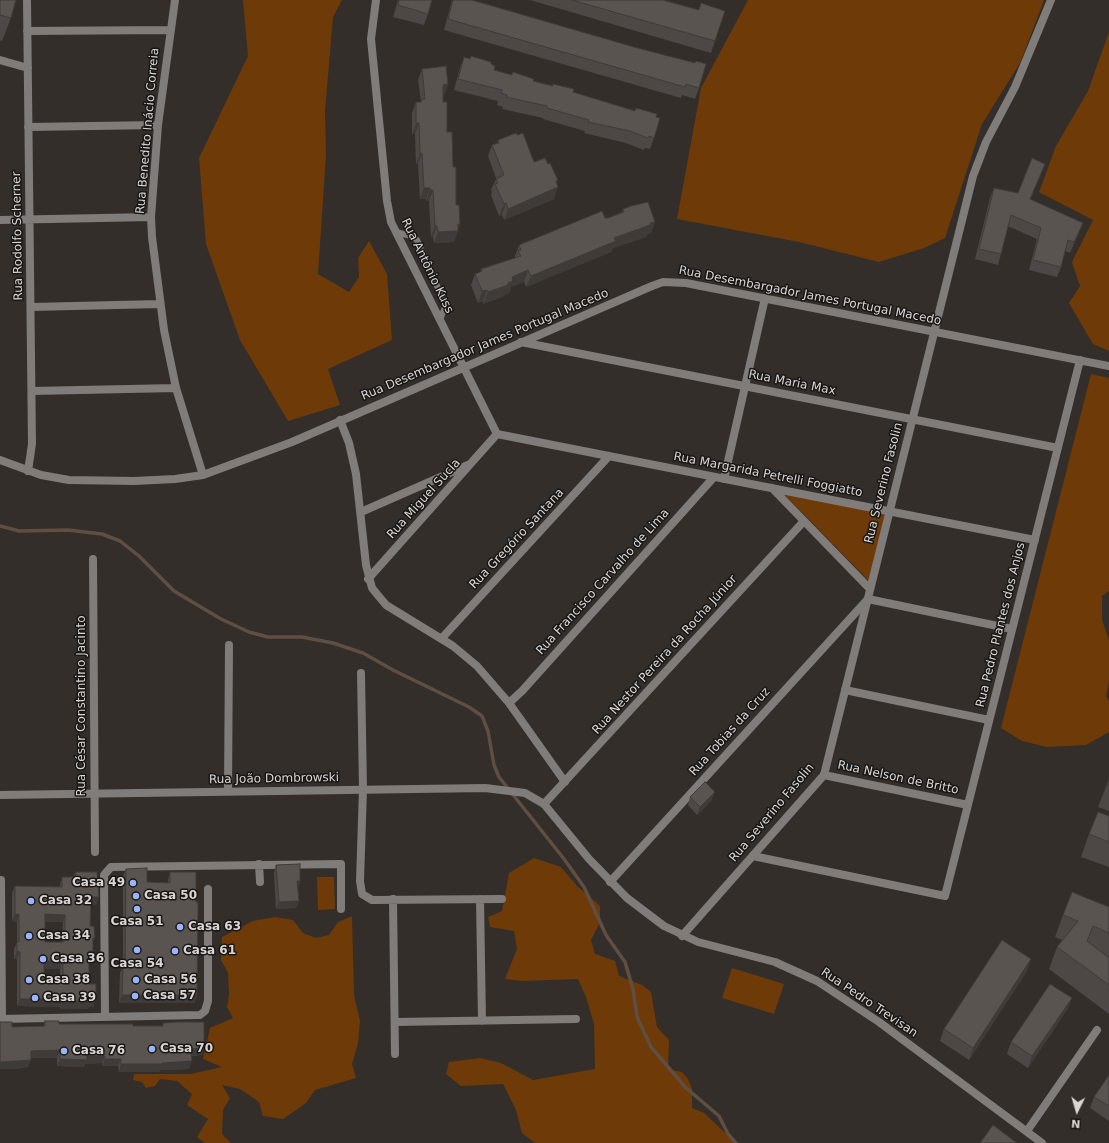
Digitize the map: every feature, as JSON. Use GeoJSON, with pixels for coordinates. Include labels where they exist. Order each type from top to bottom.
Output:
{"type":"FeatureCollection","features":[{"type":"Feature","properties":{"kind":"street","name":"Rua Rodolfo Scherner"},"geometry":{"type":"LineString","coordinates":[[27,0],[32,391],[32,444],[28,471]]}},
{"type":"Feature","properties":{"kind":"street","name":"Rua Benedito Inácio Correia"},"geometry":{"type":"LineString","coordinates":[[175,0],[158,125],[151,217],[152,237],[160,304],[176,388],[203,475]]}},
{"type":"Feature","properties":{"kind":"street","name":"Rua Antônio Kuss"},"geometry":{"type":"LineString","coordinates":[[376,0],[371,39],[389,212],[396,232],[497,434]]}},
{"type":"Feature","properties":{"kind":"street","name":"Rua Severino Fasolin"},"geometry":{"type":"LineString","coordinates":[[682,936],[824,775],[912,419],[979,159],[994,124],[1016,87],[1051,0]]}},
{"type":"Feature","properties":{"kind":"street"},"geometry":{"type":"LineString","coordinates":[[27,31],[170,30]]}},
{"type":"Feature","properties":{"kind":"street"},"geometry":{"type":"LineString","coordinates":[[0,60],[28,68]]}},
{"type":"Feature","properties":{"kind":"street"},"geometry":{"type":"LineString","coordinates":[[28,127],[158,125]]}},
{"type":"Feature","properties":{"kind":"street"},"geometry":{"type":"LineString","coordinates":[[0,220],[151,217]]}},
{"type":"Feature","properties":{"kind":"street","name":"Rua Desembargador James Portugal Macedo"},"geometry":{"type":"LineString","coordinates":[[0,460],[28,471],[52,478],[104,481],[175,479],[203,475],[292,442],[663,282],[686,283],[1109,366]]}},
{"type":"Feature","properties":{"kind":"street"},"geometry":{"type":"LineString","coordinates":[[724,479],[765,298]]}},
{"type":"Feature","properties":{"kind":"street"},"geometry":{"type":"LineString","coordinates":[[31,307],[160,304]]}},
{"type":"Feature","properties":{"kind":"street","name":"Rua Maria Max"},"geometry":{"type":"LineString","coordinates":[[521,342],[1058,448]]}},
{"type":"Feature","properties":{"kind":"street","name":"Rua Pedro Plantes dos Anjos"},"geometry":{"type":"LineString","coordinates":[[753,856],[945,896],[1080,360]]}},
{"type":"Feature","properties":{"kind":"street"},"geometry":{"type":"LineString","coordinates":[[32,391],[176,388]]}},
{"type":"Feature","properties":{"kind":"street"},"geometry":{"type":"LineString","coordinates":[[340,420],[353,459],[361,512],[368,579],[377,597],[386,605],[442,638],[477,666],[509,703],[565,782]]}},
{"type":"Feature","properties":{"kind":"street","name":"Rua Margarida Petrelli Foggiatto"},"geometry":{"type":"LineString","coordinates":[[497,434],[1035,540]]}},
{"type":"Feature","properties":{"kind":"street","name":"Rua Miguel Sucla"},"geometry":{"type":"LineString","coordinates":[[368,579],[497,434]]}},
{"type":"Feature","properties":{"kind":"street","name":"Rua Gregório Santana"},"geometry":{"type":"LineString","coordinates":[[442,638],[609,456]]}},
{"type":"Feature","properties":{"kind":"street"},"geometry":{"type":"LineString","coordinates":[[361,512],[471,464]]}},
{"type":"Feature","properties":{"kind":"street","name":"Rua Francisco Carvalho de Lima"},"geometry":{"type":"LineString","coordinates":[[509,703],[527,685],[714,477]]}},
{"type":"Feature","properties":{"kind":"street"},"geometry":{"type":"LineString","coordinates":[[772,488],[870,589]]}},
{"type":"Feature","properties":{"kind":"street","name":"Rua Nestor Pereira da Rocha Júnior"},"geometry":{"type":"LineString","coordinates":[[544,804],[804,521]]}},
{"type":"Feature","properties":{"kind":"street","name":"Rua César Constantino Jacinto"},"geometry":{"type":"LineString","coordinates":[[93,560],[95,852]]}},
{"type":"Feature","properties":{"kind":"street"},"geometry":{"type":"LineString","coordinates":[[868,599],[1012,629]]}},
{"type":"Feature","properties":{"kind":"street","name":"Rua Tobias da Cruz"},"geometry":{"type":"LineString","coordinates":[[610,882],[868,599]]}},
{"type":"Feature","properties":{"kind":"street"},"geometry":{"type":"LineString","coordinates":[[228,791],[229,645]]}},
{"type":"Feature","properties":{"kind":"street"},"geometry":{"type":"LineString","coordinates":[[361,673],[363,789],[360,881],[362,894],[366,898],[372,900],[502,899]]}},
{"type":"Feature","properties":{"kind":"street"},"geometry":{"type":"LineString","coordinates":[[845,690],[989,720]]}},
{"type":"Feature","properties":{"kind":"street","name":"Rua Nelson de Britto"},"geometry":{"type":"LineString","coordinates":[[824,775],[968,805]]}},
{"type":"Feature","properties":{"kind":"street","name":"Rua João Dombrowski"},"geometry":{"type":"LineString","coordinates":[[0,795],[363,789],[495,789],[531,795],[544,804]]}},
{"type":"Feature","properties":{"kind":"street","name":"Rua Pedro Trevisan"},"geometry":{"type":"LineString","coordinates":[[544,804],[589,860],[610,882],[644,913],[682,936],[714,947],[775,962],[817,981],[879,1022],[1042,1143]]}},
{"type":"Feature","properties":{"kind":"street"},"geometry":{"type":"LineString","coordinates":[[259,864],[260,882]]}},
{"type":"Feature","properties":{"kind":"street"},"geometry":{"type":"LineString","coordinates":[[105,1017],[104,875],[108,869],[116,867],[340,864],[341,909]]}},
{"type":"Feature","properties":{"kind":"street"},"geometry":{"type":"LineString","coordinates":[[1,880],[1,1019],[200,1015],[205,1011],[208,1001],[208,889]]}},
{"type":"Feature","properties":{"kind":"street"},"geometry":{"type":"LineString","coordinates":[[480,899],[482,1021]]}},
{"type":"Feature","properties":{"kind":"street"},"geometry":{"type":"LineString","coordinates":[[393,900],[396,1054]]}},
{"type":"Feature","properties":{"kind":"street"},"geometry":{"type":"LineString","coordinates":[[395,1022],[576,1019]]}},
{"type":"Feature","properties":{"kind":"street"},"geometry":{"type":"LineString","coordinates":[[1026,1131],[1097,1030]]}},
{"type":"Feature","properties":{"kind":"lane"},"geometry":{"type":"LineString","coordinates":[[396,232],[411,236],[417,240],[444,302],[445,308],[440,320]]}},
{"type":"Feature","properties":{"kind":"shaded area"},"geometry":{"type":"Polygon","coordinates":[[[243,0],[342,0],[333,17],[325,111],[326,155],[318,274],[349,292],[359,277],[358,258],[369,241],[387,274],[392,340],[328,369],[340,405],[288,421],[240,340],[206,244],[199,158],[248,56],[243,0]]]}},
{"type":"Feature","properties":{"kind":"shaded area"},"geometry":{"type":"Polygon","coordinates":[[[748,0],[1044,0],[1020,63],[982,124],[945,238],[924,248],[879,262],[799,242],[677,219],[701,88],[748,0]]]}},
{"type":"Feature","properties":{"kind":"shaded area"},"geometry":{"type":"Polygon","coordinates":[[[1109,32],[1109,351],[1093,344],[1069,303],[1080,286],[1072,262],[1093,220],[1039,192],[1056,146],[1088,91],[1109,32]]]}},
{"type":"Feature","properties":{"kind":"shaded area"},"geometry":{"type":"Polygon","coordinates":[[[1091,374],[1109,378],[1109,591],[1102,596],[1102,620],[1109,640],[1109,681],[1106,696],[1109,701],[1109,732],[1086,745],[1047,747],[1022,741],[1001,728],[1091,374]]]}},
{"type":"Feature","properties":{"kind":"shaded area"},"geometry":{"type":"Polygon","coordinates":[[[782,492],[885,514],[869,581],[782,492]]]}},
{"type":"Feature","properties":{"kind":"shaded area"},"geometry":{"type":"Polygon","coordinates":[[[534,858],[561,867],[577,886],[600,906],[600,922],[591,940],[595,954],[615,961],[619,976],[642,985],[651,992],[657,1027],[669,1040],[668,1069],[682,1072],[688,1079],[692,1089],[692,1108],[704,1113],[736,1143],[535,1143],[522,1133],[516,1110],[503,1084],[461,1086],[446,1074],[449,1062],[480,1058],[501,1063],[533,1080],[595,1069],[594,1024],[586,997],[578,979],[522,981],[505,979],[517,949],[514,931],[490,927],[488,917],[502,911],[509,873],[534,858]]]}},
{"type":"Feature","properties":{"kind":"shaded area"},"geometry":{"type":"Polygon","coordinates":[[[317,877],[334,877],[335,909],[318,910],[317,877]]]}},
{"type":"Feature","properties":{"kind":"shaded area"},"geometry":{"type":"Polygon","coordinates":[[[352,916],[354,995],[360,1021],[358,1043],[352,1064],[356,1078],[315,1090],[306,1103],[283,1119],[263,1116],[259,1102],[240,1089],[222,1085],[230,1098],[223,1110],[222,1134],[231,1143],[205,1143],[197,1137],[208,1119],[187,1105],[192,1094],[177,1081],[160,1079],[155,1086],[146,1088],[142,1082],[133,1080],[134,1074],[191,1074],[222,1067],[203,1059],[210,1028],[233,1018],[227,1007],[229,994],[228,973],[221,960],[222,937],[253,921],[275,917],[293,920],[303,933],[316,938],[329,935],[338,922],[352,916]]]}},
{"type":"Feature","properties":{"kind":"shaded area"},"geometry":{"type":"Polygon","coordinates":[[[732,968],[784,984],[774,1014],[722,998],[732,968]]]}},
{"type":"Feature","properties":{"kind":"building"},"geometry":{"type":"Polygon","coordinates":[[[0,0],[16,0],[11,18],[0,15],[0,0]]]}},
{"type":"Feature","properties":{"kind":"building"},"geometry":{"type":"Polygon","coordinates":[[[399,0],[432,0],[428,14],[398,5],[399,0]]]}},
{"type":"Feature","properties":{"kind":"building"},"geometry":{"type":"Polygon","coordinates":[[[453,0],[472,0],[634,47],[695,63],[696,61],[706,64],[699,88],[686,84],[685,87],[448,19],[453,0]]]}},
{"type":"Feature","properties":{"kind":"building"},"geometry":{"type":"Polygon","coordinates":[[[572,0],[663,0],[699,10],[701,3],[725,11],[715,41],[572,0]]]}},
{"type":"Feature","properties":{"kind":"building"},"geometry":{"type":"Polygon","coordinates":[[[471,56],[491,62],[491,64],[495,66],[494,70],[512,75],[513,72],[534,79],[533,81],[574,89],[573,92],[635,111],[636,108],[657,114],[656,117],[660,118],[654,138],[649,136],[648,138],[630,131],[588,122],[589,120],[547,108],[547,106],[506,97],[507,95],[501,93],[502,90],[458,79],[464,57],[470,59],[471,56]]]}},
{"type":"Feature","properties":{"kind":"building"},"geometry":{"type":"Polygon","coordinates":[[[446,66],[448,84],[443,85],[443,102],[447,102],[447,132],[452,132],[453,167],[456,167],[456,205],[459,205],[460,224],[458,224],[458,231],[438,232],[437,226],[435,226],[433,190],[430,190],[430,188],[424,188],[422,153],[420,153],[419,123],[416,123],[416,102],[421,102],[422,99],[425,99],[422,69],[446,66]]]}},
{"type":"Feature","properties":{"kind":"building"},"geometry":{"type":"Polygon","coordinates":[[[516,133],[517,135],[523,133],[534,162],[545,158],[548,164],[550,163],[558,180],[556,181],[558,187],[508,209],[506,203],[504,204],[495,184],[498,183],[496,179],[504,175],[492,145],[499,143],[498,140],[516,133]]]}},
{"type":"Feature","properties":{"kind":"building"},"geometry":{"type":"Polygon","coordinates":[[[1032,158],[1045,164],[1030,199],[1083,223],[1074,242],[1068,240],[1061,267],[1033,260],[1041,228],[1011,215],[1001,254],[979,249],[994,188],[1018,193],[1032,158]]]}},
{"type":"Feature","properties":{"kind":"building"},"geometry":{"type":"Polygon","coordinates":[[[648,202],[655,222],[650,223],[650,225],[614,238],[616,241],[531,276],[528,270],[512,277],[513,281],[508,283],[508,285],[488,292],[487,290],[482,291],[475,274],[482,271],[481,269],[521,256],[518,251],[521,250],[519,245],[602,211],[605,218],[608,218],[624,212],[623,209],[648,202]]]}},
{"type":"Feature","properties":{"kind":"building"},"geometry":{"type":"Polygon","coordinates":[[[705,782],[715,792],[700,807],[690,797],[705,782]]]}},
{"type":"Feature","properties":{"kind":"building"},"geometry":{"type":"Polygon","coordinates":[[[1098,812],[1109,816],[1109,842],[1089,834],[1098,812]]]}},
{"type":"Feature","properties":{"kind":"building"},"geometry":{"type":"Polygon","coordinates":[[[300,864],[300,881],[297,881],[299,901],[279,902],[276,865],[300,864]]]}},
{"type":"Feature","properties":{"kind":"building"},"geometry":{"type":"Polygon","coordinates":[[[147,868],[147,882],[170,883],[170,872],[196,872],[196,902],[198,902],[197,995],[122,995],[123,966],[125,966],[126,869],[147,868]]]}},
{"type":"Feature","properties":{"kind":"building"},"geometry":{"type":"Polygon","coordinates":[[[76,872],[97,872],[99,897],[91,897],[90,926],[94,926],[95,938],[93,938],[93,951],[89,951],[89,984],[96,984],[96,999],[91,1001],[63,1001],[63,999],[20,999],[20,952],[17,951],[17,942],[19,942],[19,914],[15,914],[15,886],[62,887],[62,877],[75,877],[76,872]],[[45,914],[45,942],[63,942],[63,940],[65,940],[65,915],[45,914]],[[44,961],[44,981],[63,982],[63,961],[44,961]]]}},
{"type":"Feature","properties":{"kind":"building"},"geometry":{"type":"Polygon","coordinates":[[[1072,892],[1109,907],[1109,933],[1093,926],[1087,941],[1109,958],[1109,985],[1057,947],[1078,921],[1063,915],[1072,892]]]}},
{"type":"Feature","properties":{"kind":"building"},"geometry":{"type":"Polygon","coordinates":[[[1002,940],[1031,959],[973,1048],[944,1029],[1002,940]]]}},
{"type":"Feature","properties":{"kind":"building"},"geometry":{"type":"Polygon","coordinates":[[[1050,984],[1072,998],[1032,1056],[1011,1042],[1050,984]]]}},
{"type":"Feature","properties":{"kind":"building"},"geometry":{"type":"Polygon","coordinates":[[[45,1021],[59,1021],[59,1024],[133,1024],[133,1026],[163,1026],[163,1023],[204,1022],[204,1048],[191,1049],[192,1061],[162,1064],[121,1064],[121,1059],[105,1059],[105,1056],[87,1056],[87,1060],[60,1059],[60,1050],[31,1051],[31,1060],[0,1062],[0,1022],[12,1022],[12,1027],[45,1026],[45,1021]]]}},
{"type":"Feature","properties":{"kind":"building"},"geometry":{"type":"Polygon","coordinates":[[[1109,1075],[1109,1106],[1094,1097],[1109,1075]]]}},
{"type":"Feature","properties":{"kind":"building"},"geometry":{"type":"Polygon","coordinates":[[[993,1125],[1017,1143],[980,1143],[993,1125]]]}},
{"type":"Feature","properties":{"kind":"waterway"},"geometry":{"type":"LineString","coordinates":[[0,526],[19,531],[68,530],[102,534],[120,541],[139,556],[174,591],[221,619],[249,632],[268,637],[302,637],[333,643],[363,653],[393,670],[469,707],[482,716],[488,731],[494,765],[499,777],[564,859],[584,887],[606,935],[625,962],[633,989],[637,1017],[651,1047],[685,1087],[719,1116],[728,1134],[736,1143]]}},
{"type":"Feature","properties":{"kind":"place","name":"Casa 49"},"geometry":{"type":"Point","coordinates":[133,883]}},
{"type":"Feature","properties":{"kind":"place","name":"Casa 50"},"geometry":{"type":"Point","coordinates":[136,896]}},
{"type":"Feature","properties":{"kind":"place","name":"Casa 32"},"geometry":{"type":"Point","coordinates":[31,901]}},
{"type":"Feature","properties":{"kind":"place","name":"Casa 51"},"geometry":{"type":"Point","coordinates":[137,909]}},
{"type":"Feature","properties":{"kind":"place","name":"Casa 63"},"geometry":{"type":"Point","coordinates":[180,927]}},
{"type":"Feature","properties":{"kind":"place","name":"Casa 34"},"geometry":{"type":"Point","coordinates":[29,936]}},
{"type":"Feature","properties":{"kind":"place","name":"Casa 54"},"geometry":{"type":"Point","coordinates":[137,950]}},
{"type":"Feature","properties":{"kind":"place","name":"Casa 61"},"geometry":{"type":"Point","coordinates":[175,951]}},
{"type":"Feature","properties":{"kind":"place","name":"Casa 36"},"geometry":{"type":"Point","coordinates":[43,959]}},
{"type":"Feature","properties":{"kind":"place","name":"Casa 38"},"geometry":{"type":"Point","coordinates":[29,980]}},
{"type":"Feature","properties":{"kind":"place","name":"Casa 56"},"geometry":{"type":"Point","coordinates":[136,980]}},
{"type":"Feature","properties":{"kind":"place","name":"Casa 57"},"geometry":{"type":"Point","coordinates":[135,996]}},
{"type":"Feature","properties":{"kind":"place","name":"Casa 39"},"geometry":{"type":"Point","coordinates":[35,998]}},
{"type":"Feature","properties":{"kind":"place","name":"Casa 70"},"geometry":{"type":"Point","coordinates":[152,1049]}},
{"type":"Feature","properties":{"kind":"place","name":"Casa 76"},"geometry":{"type":"Point","coordinates":[64,1051]}}]}
